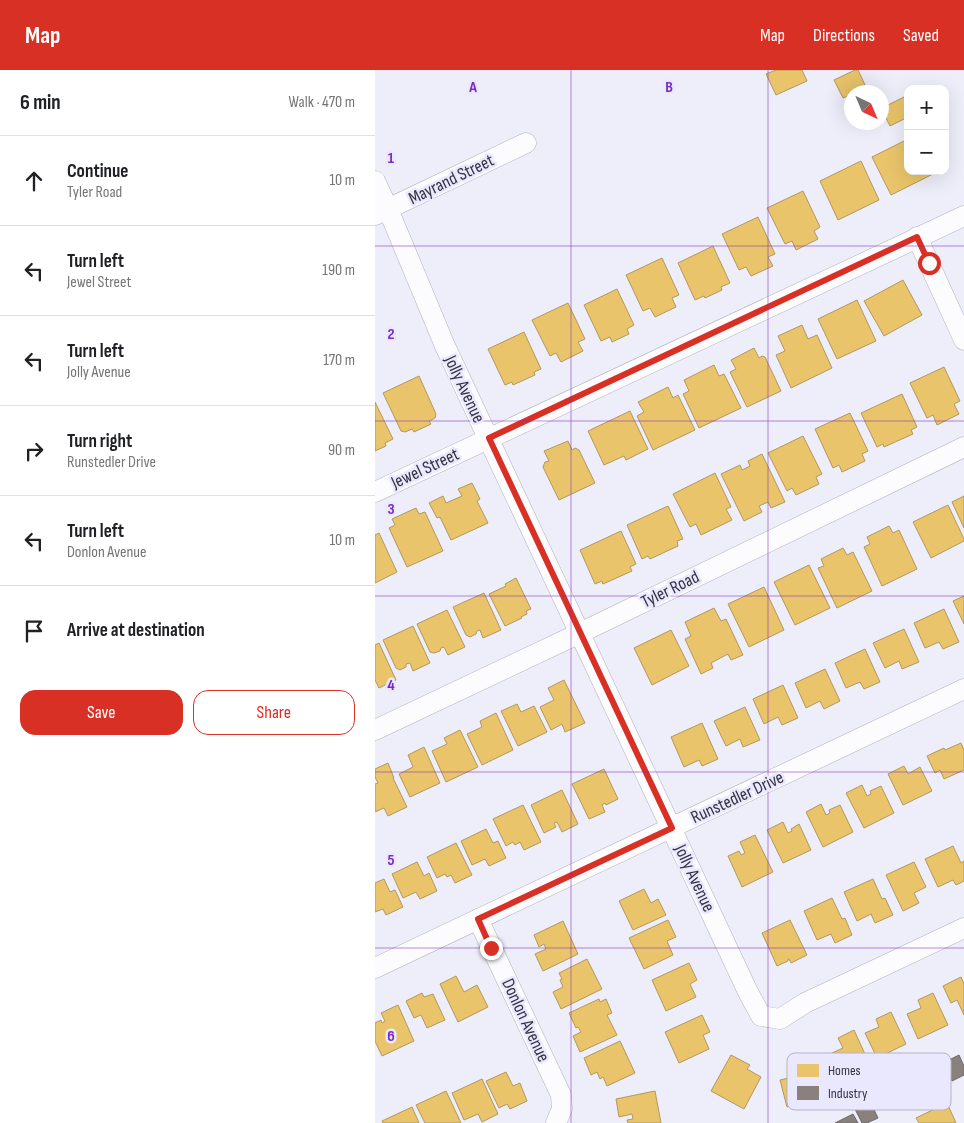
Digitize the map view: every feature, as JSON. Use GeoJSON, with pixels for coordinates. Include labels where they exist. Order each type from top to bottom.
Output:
{"type":"FeatureCollection","features":[{"type":"Feature","properties":{"kind":"street","name":"Mayrand Street"},"geometry":{"type":"LineString","coordinates":[[382,212],[526,143]]}},
{"type":"Feature","properties":{"kind":"street","name":"Jolly Avenue"},"geometry":{"type":"LineString","coordinates":[[375,181],[382,212],[748,992],[761,1016],[780,1019],[805,1003],[964,928]]}},
{"type":"Feature","properties":{"kind":"street","name":"Jewel Street"},"geometry":{"type":"LineString","coordinates":[[375,492],[964,216]]}},
{"type":"Feature","properties":{"kind":"street"},"geometry":{"type":"LineString","coordinates":[[917,237],[964,340]]}},
{"type":"Feature","properties":{"kind":"street","name":"Tyler Road"},"geometry":{"type":"LineString","coordinates":[[375,730],[964,447]]}},
{"type":"Feature","properties":{"kind":"street","name":"Runstedler Drive"},"geometry":{"type":"LineString","coordinates":[[375,968],[964,689]]}},
{"type":"Feature","properties":{"kind":"street","name":"Donlon Avenue"},"geometry":{"type":"LineString","coordinates":[[478,919],[561,1095],[562,1109],[555,1123]]}},
{"type":"Feature","properties":{"kind":"building: Homes"},"geometry":{"type":"Polygon","coordinates":[[[776,70],[802,70],[807,81],[776,95],[766,74],[776,70]]]}},
{"type":"Feature","properties":{"kind":"building: Homes"},"geometry":{"type":"Polygon","coordinates":[[[858,70],[865,85],[844,85],[843,98],[834,80],[858,70]]]}},
{"type":"Feature","properties":{"kind":"building: Homes"},"geometry":{"type":"Polygon","coordinates":[[[904,97],[904,119],[890,126],[889,124],[889,104],[904,97]]]}},
{"type":"Feature","properties":{"kind":"building: Homes"},"geometry":{"type":"Polygon","coordinates":[[[904,141],[904,175],[931,175],[891,195],[872,157],[904,141]]]}},
{"type":"Feature","properties":{"kind":"building: Homes"},"geometry":{"type":"Polygon","coordinates":[[[861,161],[879,200],[838,220],[820,181],[861,161]]]}},
{"type":"Feature","properties":{"kind":"building: Homes"},"geometry":{"type":"Polygon","coordinates":[[[803,191],[820,227],[814,231],[818,239],[796,250],[792,241],[785,244],[767,208],[803,191]]]}},
{"type":"Feature","properties":{"kind":"building: Homes"},"geometry":{"type":"Polygon","coordinates":[[[758,217],[775,254],[768,257],[773,266],[751,276],[746,267],[739,270],[722,234],[758,217]]]}},
{"type":"Feature","properties":{"kind":"building: Homes"},"geometry":{"type":"Polygon","coordinates":[[[713,246],[730,283],[721,287],[722,290],[705,298],[704,296],[695,300],[678,263],[713,246]]]}},
{"type":"Feature","properties":{"kind":"building: Homes"},"geometry":{"type":"Polygon","coordinates":[[[662,258],[679,295],[672,298],[676,307],[655,317],[650,308],[643,311],[626,275],[662,258]]]}},
{"type":"Feature","properties":{"kind":"building: Homes"},"geometry":{"type":"Polygon","coordinates":[[[903,280],[922,315],[884,336],[864,301],[903,280]]]}},
{"type":"Feature","properties":{"kind":"building: Homes"},"geometry":{"type":"Polygon","coordinates":[[[617,289],[634,325],[627,329],[629,334],[612,342],[610,337],[601,341],[584,305],[617,289]]]}},
{"type":"Feature","properties":{"kind":"building: Homes"},"geometry":{"type":"Polygon","coordinates":[[[857,300],[876,341],[837,359],[818,319],[857,300]]]}},
{"type":"Feature","properties":{"kind":"building: Homes"},"geometry":{"type":"Polygon","coordinates":[[[568,303],[585,339],[578,342],[583,351],[561,362],[556,353],[550,356],[532,320],[568,303]]]}},
{"type":"Feature","properties":{"kind":"building: Homes"},"geometry":{"type":"Polygon","coordinates":[[[802,325],[808,339],[817,335],[832,368],[791,388],[776,355],[785,351],[778,336],[802,325]]]}},
{"type":"Feature","properties":{"kind":"building: Homes"},"geometry":{"type":"Polygon","coordinates":[[[524,332],[541,369],[534,372],[535,375],[513,385],[512,382],[505,385],[488,349],[524,332]]]}},
{"type":"Feature","properties":{"kind":"building: Homes"},"geometry":{"type":"Polygon","coordinates":[[[754,348],[759,358],[765,357],[781,391],[747,407],[730,372],[736,369],[731,360],[754,348]]]}},
{"type":"Feature","properties":{"kind":"building: Homes"},"geometry":{"type":"Polygon","coordinates":[[[714,365],[719,376],[724,374],[741,408],[699,428],[683,394],[689,391],[684,380],[714,365]]]}},
{"type":"Feature","properties":{"kind":"building: Homes"},"geometry":{"type":"Polygon","coordinates":[[[944,367],[960,401],[954,404],[959,414],[937,425],[933,415],[927,418],[910,383],[944,367]]]}},
{"type":"Feature","properties":{"kind":"building: Homes"},"geometry":{"type":"Polygon","coordinates":[[[419,376],[436,414],[435,418],[429,421],[431,424],[414,432],[412,429],[405,432],[401,431],[383,393],[419,376]]]}},
{"type":"Feature","properties":{"kind":"building: Homes"},"geometry":{"type":"Polygon","coordinates":[[[668,387],[673,398],[678,395],[695,430],[653,450],[637,416],[644,412],[638,402],[668,387]]]}},
{"type":"Feature","properties":{"kind":"building: Homes"},"geometry":{"type":"Polygon","coordinates":[[[902,394],[917,427],[911,430],[913,434],[884,447],[883,444],[877,447],[861,413],[902,394]]]}},
{"type":"Feature","properties":{"kind":"building: Homes"},"geometry":{"type":"Polygon","coordinates":[[[375,402],[393,439],[385,443],[386,446],[375,451],[375,402]]]}},
{"type":"Feature","properties":{"kind":"building: Homes"},"geometry":{"type":"Polygon","coordinates":[[[630,411],[648,449],[626,460],[624,456],[604,465],[588,431],[630,411]]]}},
{"type":"Feature","properties":{"kind":"building: Homes"},"geometry":{"type":"Polygon","coordinates":[[[850,413],[868,451],[862,454],[865,461],[842,472],[839,465],[833,468],[815,429],[850,413]]]}},
{"type":"Feature","properties":{"kind":"building: Homes"},"geometry":{"type":"Polygon","coordinates":[[[803,436],[822,474],[816,477],[819,484],[796,495],[792,488],[787,491],[768,453],[803,436]]]}},
{"type":"Feature","properties":{"kind":"building: Homes"},"geometry":{"type":"Polygon","coordinates":[[[568,441],[572,450],[575,448],[579,450],[595,483],[559,500],[543,467],[545,462],[549,461],[544,451],[568,441]]]}},
{"type":"Feature","properties":{"kind":"building: Homes"},"geometry":{"type":"Polygon","coordinates":[[[762,454],[785,502],[771,508],[768,502],[759,506],[762,512],[744,521],[721,474],[740,465],[742,470],[750,466],[748,461],[762,454]]]}},
{"type":"Feature","properties":{"kind":"building: Homes"},"geometry":{"type":"Polygon","coordinates":[[[715,473],[731,507],[726,509],[732,520],[701,535],[696,524],[690,527],[673,494],[715,473]]]}},
{"type":"Feature","properties":{"kind":"building: Homes"},"geometry":{"type":"Polygon","coordinates":[[[472,483],[480,499],[477,501],[488,523],[451,540],[440,517],[437,518],[429,503],[443,496],[446,503],[462,496],[458,489],[472,483]]]}},
{"type":"Feature","properties":{"kind":"building: Homes"},"geometry":{"type":"Polygon","coordinates":[[[964,496],[964,528],[952,502],[964,496]]]}},
{"type":"Feature","properties":{"kind":"building: Homes"},"geometry":{"type":"Polygon","coordinates":[[[948,505],[964,541],[931,558],[913,522],[948,505]]]}},
{"type":"Feature","properties":{"kind":"building: Homes"},"geometry":{"type":"Polygon","coordinates":[[[668,506],[683,539],[677,541],[678,546],[650,559],[648,556],[642,559],[627,525],[668,506]]]}},
{"type":"Feature","properties":{"kind":"building: Homes"},"geometry":{"type":"Polygon","coordinates":[[[416,508],[419,514],[425,512],[443,551],[407,567],[389,528],[395,525],[392,519],[416,508]]]}},
{"type":"Feature","properties":{"kind":"building: Homes"},"geometry":{"type":"Polygon","coordinates":[[[889,526],[893,533],[899,530],[917,569],[882,586],[864,547],[870,544],[867,537],[889,526]]]}},
{"type":"Feature","properties":{"kind":"building: Homes"},"geometry":{"type":"Polygon","coordinates":[[[621,531],[636,564],[630,567],[632,571],[603,584],[602,581],[595,584],[580,550],[621,531]]]}},
{"type":"Feature","properties":{"kind":"building: Homes"},"geometry":{"type":"Polygon","coordinates":[[[379,533],[397,572],[375,583],[375,535],[379,533]]]}},
{"type":"Feature","properties":{"kind":"building: Homes"},"geometry":{"type":"Polygon","coordinates":[[[843,548],[847,555],[853,552],[872,591],[837,608],[818,568],[824,566],[821,559],[843,548]]]}},
{"type":"Feature","properties":{"kind":"building: Homes"},"geometry":{"type":"Polygon","coordinates":[[[809,565],[830,608],[795,625],[774,582],[809,565]]]}},
{"type":"Feature","properties":{"kind":"building: Homes"},"geometry":{"type":"Polygon","coordinates":[[[516,578],[531,609],[526,611],[527,614],[522,618],[505,626],[489,594],[506,586],[505,584],[516,578]]]}},
{"type":"Feature","properties":{"kind":"building: Homes"},"geometry":{"type":"Polygon","coordinates":[[[764,587],[784,630],[749,647],[728,604],[764,587]]]}},
{"type":"Feature","properties":{"kind":"building: Homes"},"geometry":{"type":"Polygon","coordinates":[[[484,593],[501,630],[483,638],[480,630],[470,637],[466,635],[453,607],[484,593]]]}},
{"type":"Feature","properties":{"kind":"building: Homes"},"geometry":{"type":"Polygon","coordinates":[[[964,596],[964,624],[953,601],[964,596]]]}},
{"type":"Feature","properties":{"kind":"building: Homes"},"geometry":{"type":"Polygon","coordinates":[[[714,608],[721,621],[726,619],[743,655],[731,660],[728,654],[711,663],[713,668],[701,674],[685,639],[691,636],[685,622],[714,608]]]}},
{"type":"Feature","properties":{"kind":"building: Homes"},"geometry":{"type":"Polygon","coordinates":[[[944,609],[959,642],[943,649],[939,642],[925,648],[914,623],[944,609]]]}},
{"type":"Feature","properties":{"kind":"building: Homes"},"geometry":{"type":"Polygon","coordinates":[[[447,610],[465,647],[448,655],[444,647],[440,651],[430,652],[417,624],[447,610]]]}},
{"type":"Feature","properties":{"kind":"building: Homes"},"geometry":{"type":"Polygon","coordinates":[[[413,626],[430,663],[413,671],[410,663],[400,670],[396,668],[383,640],[413,626]]]}},
{"type":"Feature","properties":{"kind":"building: Homes"},"geometry":{"type":"Polygon","coordinates":[[[904,629],[919,662],[902,669],[899,661],[885,668],[873,643],[904,629]]]}},
{"type":"Feature","properties":{"kind":"building: Homes"},"geometry":{"type":"Polygon","coordinates":[[[671,630],[689,666],[652,685],[634,648],[671,630]]]}},
{"type":"Feature","properties":{"kind":"building: Homes"},"geometry":{"type":"Polygon","coordinates":[[[379,643],[396,680],[379,688],[375,680],[375,645],[379,643]]]}},
{"type":"Feature","properties":{"kind":"building: Homes"},"geometry":{"type":"Polygon","coordinates":[[[865,649],[880,682],[864,689],[860,682],[846,688],[835,663],[865,649]]]}},
{"type":"Feature","properties":{"kind":"building: Homes"},"geometry":{"type":"Polygon","coordinates":[[[825,669],[840,701],[824,709],[820,701],[806,708],[795,683],[825,669]]]}},
{"type":"Feature","properties":{"kind":"building: Homes"},"geometry":{"type":"Polygon","coordinates":[[[564,680],[585,723],[565,732],[562,724],[551,730],[540,707],[554,700],[548,688],[564,680]]]}},
{"type":"Feature","properties":{"kind":"building: Homes"},"geometry":{"type":"Polygon","coordinates":[[[783,685],[798,718],[782,725],[778,717],[764,724],[753,699],[783,685]]]}},
{"type":"Feature","properties":{"kind":"building: Homes"},"geometry":{"type":"Polygon","coordinates":[[[517,704],[521,712],[534,706],[547,732],[518,746],[501,711],[517,704]]]}},
{"type":"Feature","properties":{"kind":"building: Homes"},"geometry":{"type":"Polygon","coordinates":[[[745,707],[760,740],[743,747],[740,739],[726,746],[714,721],[745,707]]]}},
{"type":"Feature","properties":{"kind":"building: Homes"},"geometry":{"type":"Polygon","coordinates":[[[496,713],[513,750],[482,765],[467,734],[482,727],[480,721],[496,713]]]}},
{"type":"Feature","properties":{"kind":"building: Homes"},"geometry":{"type":"Polygon","coordinates":[[[702,723],[718,759],[702,766],[699,760],[684,767],[671,737],[702,723]]]}},
{"type":"Feature","properties":{"kind":"building: Homes"},"geometry":{"type":"Polygon","coordinates":[[[460,730],[478,767],[446,782],[432,751],[447,744],[444,738],[460,730]]]}},
{"type":"Feature","properties":{"kind":"building: Homes"},"geometry":{"type":"Polygon","coordinates":[[[961,743],[964,750],[964,770],[944,779],[940,770],[935,773],[927,756],[961,743]]]}},
{"type":"Feature","properties":{"kind":"building: Homes"},"geometry":{"type":"Polygon","coordinates":[[[424,747],[440,783],[410,797],[399,774],[413,767],[408,755],[424,747]]]}},
{"type":"Feature","properties":{"kind":"building: Homes"},"geometry":{"type":"Polygon","coordinates":[[[388,763],[407,807],[388,816],[384,808],[375,812],[375,784],[378,783],[375,777],[375,769],[388,763]]]}},
{"type":"Feature","properties":{"kind":"building: Homes"},"geometry":{"type":"Polygon","coordinates":[[[904,766],[908,774],[920,767],[932,791],[903,805],[888,774],[904,766]]]}},
{"type":"Feature","properties":{"kind":"building: Homes"},"geometry":{"type":"Polygon","coordinates":[[[604,769],[618,799],[602,805],[605,812],[589,819],[572,784],[604,769]]]}},
{"type":"Feature","properties":{"kind":"building: Homes"},"geometry":{"type":"Polygon","coordinates":[[[862,785],[867,796],[871,794],[870,791],[881,786],[894,813],[864,828],[846,793],[862,785]]]}},
{"type":"Feature","properties":{"kind":"building: Homes"},"geometry":{"type":"Polygon","coordinates":[[[562,790],[578,824],[562,832],[557,822],[554,823],[556,827],[544,833],[531,805],[562,790]]]}},
{"type":"Feature","properties":{"kind":"building: Homes"},"geometry":{"type":"Polygon","coordinates":[[[821,804],[826,815],[830,813],[829,810],[840,805],[853,832],[823,847],[806,812],[821,804]]]}},
{"type":"Feature","properties":{"kind":"building: Homes"},"geometry":{"type":"Polygon","coordinates":[[[523,805],[541,842],[524,850],[520,842],[515,845],[513,842],[506,846],[493,819],[523,805]]]}},
{"type":"Feature","properties":{"kind":"building: Homes"},"geometry":{"type":"Polygon","coordinates":[[[783,822],[788,833],[799,824],[811,850],[783,863],[767,830],[783,822]]]}},
{"type":"Feature","properties":{"kind":"building: Homes"},"geometry":{"type":"Polygon","coordinates":[[[486,829],[493,843],[498,841],[506,858],[489,866],[485,859],[472,865],[461,841],[486,829]]]}},
{"type":"Feature","properties":{"kind":"building: Homes"},"geometry":{"type":"Polygon","coordinates":[[[755,835],[773,872],[742,887],[728,856],[739,851],[741,855],[745,853],[740,842],[755,835]]]}},
{"type":"Feature","properties":{"kind":"building: Homes"},"geometry":{"type":"Polygon","coordinates":[[[456,843],[472,875],[455,883],[451,875],[447,877],[445,874],[437,878],[427,857],[456,843]]]}},
{"type":"Feature","properties":{"kind":"building: Homes"},"geometry":{"type":"Polygon","coordinates":[[[953,846],[961,863],[964,861],[964,881],[956,885],[953,880],[938,887],[925,859],[953,846]]]}},
{"type":"Feature","properties":{"kind":"building: Homes"},"geometry":{"type":"Polygon","coordinates":[[[417,862],[424,876],[429,873],[437,891],[420,899],[416,892],[403,898],[392,874],[417,862]]]}},
{"type":"Feature","properties":{"kind":"building: Homes"},"geometry":{"type":"Polygon","coordinates":[[[914,862],[926,887],[914,893],[919,903],[903,911],[886,875],[914,862]]]}},
{"type":"Feature","properties":{"kind":"building: Homes"},"geometry":{"type":"Polygon","coordinates":[[[384,879],[390,892],[395,890],[403,907],[386,915],[383,909],[375,912],[375,883],[384,879]]]}},
{"type":"Feature","properties":{"kind":"building: Homes"},"geometry":{"type":"Polygon","coordinates":[[[873,879],[882,899],[885,898],[893,915],[875,923],[871,914],[857,921],[844,892],[873,879]]]}},
{"type":"Feature","properties":{"kind":"building: Homes"},"geometry":{"type":"Polygon","coordinates":[[[644,889],[651,903],[658,899],[666,915],[633,930],[619,901],[644,889]]]}},
{"type":"Feature","properties":{"kind":"building: Homes"},"geometry":{"type":"Polygon","coordinates":[[[832,898],[842,919],[845,918],[852,935],[835,943],[831,934],[817,940],[804,911],[832,898]]]}},
{"type":"Feature","properties":{"kind":"building: Homes"},"geometry":{"type":"Polygon","coordinates":[[[668,920],[676,937],[667,941],[673,955],[644,969],[629,938],[668,920]]]}},
{"type":"Feature","properties":{"kind":"building: Homes"},"geometry":{"type":"Polygon","coordinates":[[[790,920],[807,955],[791,963],[788,959],[788,961],[777,966],[762,933],[790,920]]]}},
{"type":"Feature","properties":{"kind":"building: Homes"},"geometry":{"type":"Polygon","coordinates":[[[563,921],[578,954],[543,971],[535,954],[546,949],[544,944],[539,947],[534,935],[563,921]]]}},
{"type":"Feature","properties":{"kind":"building: Homes"},"geometry":{"type":"Polygon","coordinates":[[[587,959],[602,989],[561,1009],[553,992],[563,987],[559,973],[587,959]]]}},
{"type":"Feature","properties":{"kind":"building: Homes"},"geometry":{"type":"Polygon","coordinates":[[[689,963],[697,980],[690,984],[696,997],[666,1011],[652,980],[689,963]]]}},
{"type":"Feature","properties":{"kind":"building: Homes"},"geometry":{"type":"Polygon","coordinates":[[[456,976],[464,992],[477,985],[488,1007],[458,1022],[440,984],[456,976]]]}},
{"type":"Feature","properties":{"kind":"building: Homes"},"geometry":{"type":"Polygon","coordinates":[[[961,977],[964,984],[964,1015],[957,1000],[951,1003],[943,986],[961,977]]]}},
{"type":"Feature","properties":{"kind":"building: Homes"},"geometry":{"type":"Polygon","coordinates":[[[422,993],[424,997],[433,994],[445,1020],[427,1028],[421,1015],[414,1018],[406,1001],[422,993]]]}},
{"type":"Feature","properties":{"kind":"building: Homes"},"geometry":{"type":"Polygon","coordinates":[[[933,993],[948,1025],[918,1039],[907,1014],[921,1008],[918,1000],[933,993]]]}},
{"type":"Feature","properties":{"kind":"building: Homes"},"geometry":{"type":"Polygon","coordinates":[[[599,999],[600,1002],[606,999],[612,1013],[607,1015],[617,1035],[580,1052],[573,1036],[581,1032],[578,1027],[576,1028],[569,1013],[599,999]]]}},
{"type":"Feature","properties":{"kind":"building: Homes"},"geometry":{"type":"Polygon","coordinates":[[[398,1005],[414,1041],[382,1056],[375,1041],[375,1023],[381,1020],[382,1023],[385,1021],[381,1013],[398,1005]]]}},
{"type":"Feature","properties":{"kind":"building: Homes"},"geometry":{"type":"Polygon","coordinates":[[[891,1012],[906,1044],[887,1053],[875,1053],[865,1033],[879,1027],[876,1019],[891,1012]]]}},
{"type":"Feature","properties":{"kind":"building: Homes"},"geometry":{"type":"Polygon","coordinates":[[[702,1015],[710,1032],[703,1035],[709,1049],[679,1063],[665,1032],[702,1015]]]}},
{"type":"Feature","properties":{"kind":"building: Homes"},"geometry":{"type":"Polygon","coordinates":[[[854,1030],[865,1053],[832,1053],[843,1048],[838,1038],[854,1030]]]}},
{"type":"Feature","properties":{"kind":"building: Homes"},"geometry":{"type":"Polygon","coordinates":[[[620,1041],[635,1073],[607,1086],[603,1077],[600,1079],[597,1072],[591,1075],[584,1058],[620,1041]]]}},
{"type":"Feature","properties":{"kind":"building: Homes"},"geometry":{"type":"Polygon","coordinates":[[[731,1055],[750,1065],[747,1069],[761,1077],[744,1109],[711,1091],[731,1055]]]}},
{"type":"Feature","properties":{"kind":"building: Homes"},"geometry":{"type":"Polygon","coordinates":[[[506,1072],[513,1086],[520,1083],[527,1101],[510,1109],[507,1104],[499,1108],[486,1081],[506,1072]]]}},
{"type":"Feature","properties":{"kind":"building: Homes"},"geometry":{"type":"Polygon","coordinates":[[[787,1078],[787,1107],[780,1080],[787,1078]]]}},
{"type":"Feature","properties":{"kind":"building: Homes"},"geometry":{"type":"Polygon","coordinates":[[[482,1079],[498,1114],[482,1122],[478,1114],[464,1120],[452,1093],[482,1079]]]}},
{"type":"Feature","properties":{"kind":"building: Homes"},"geometry":{"type":"Polygon","coordinates":[[[446,1091],[461,1123],[425,1123],[416,1105],[446,1091]]]}},
{"type":"Feature","properties":{"kind":"building: Homes"},"geometry":{"type":"Polygon","coordinates":[[[655,1091],[661,1123],[628,1123],[627,1120],[633,1119],[632,1114],[619,1117],[616,1099],[655,1091]]]}},
{"type":"Feature","properties":{"kind":"building: Homes"},"geometry":{"type":"Polygon","coordinates":[[[412,1107],[419,1123],[383,1123],[382,1121],[412,1107]]]}},
{"type":"Feature","properties":{"kind":"building: Homes"},"geometry":{"type":"Polygon","coordinates":[[[933,1110],[950,1110],[956,1123],[919,1123],[916,1118],[933,1110]]]}},
{"type":"Feature","properties":{"kind":"building: Industry"},"geometry":{"type":"Polygon","coordinates":[[[959,1055],[964,1066],[964,1075],[952,1081],[951,1079],[951,1059],[959,1055]]]}},
{"type":"Feature","properties":{"kind":"building: Industry"},"geometry":{"type":"Polygon","coordinates":[[[856,1110],[874,1110],[878,1118],[862,1123],[856,1110]]]}},
{"type":"Feature","properties":{"kind":"building: Industry"},"geometry":{"type":"Polygon","coordinates":[[[853,1114],[858,1123],[835,1123],[853,1114]]]}},
{"type":"Feature","properties":{"kind":"route"},"geometry":{"type":"LineString","coordinates":[[491,948],[478,919],[672,828],[489,438],[917,237],[929,263]]}}]}
